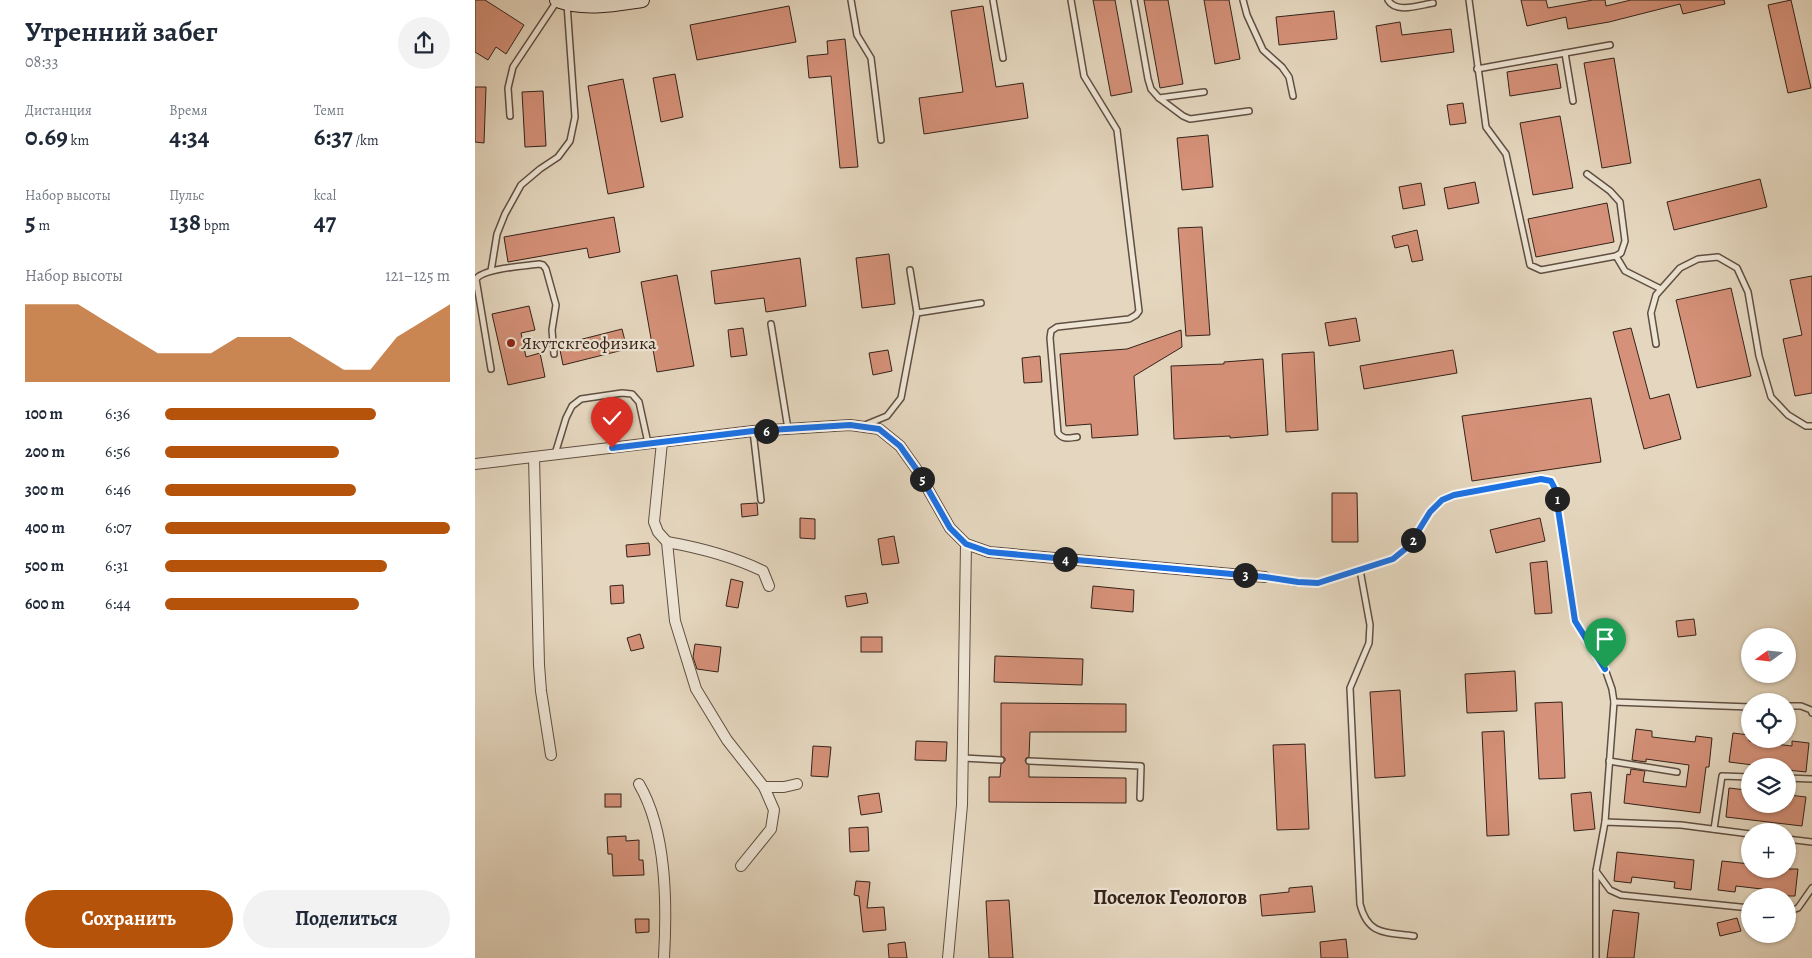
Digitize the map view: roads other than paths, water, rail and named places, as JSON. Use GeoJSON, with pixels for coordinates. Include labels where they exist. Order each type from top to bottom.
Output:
{"type":"FeatureCollection","features":[{"type":"Feature","properties":{"kind":"main road"},"geometry":{"type":"LineString","coordinates":[[561,1],[605,5],[642,0]]}},
{"type":"Feature","properties":{"kind":"street"},"geometry":{"type":"LineString","coordinates":[[475,464],[753,431],[859,426],[879,429],[900,446],[917,470],[950,528],[966,544],[989,552],[1265,577]]}},
{"type":"Feature","properties":{"kind":"street"},"geometry":{"type":"LineString","coordinates":[[662,442],[654,522],[658,532],[667,542],[675,621],[696,689],[727,740],[764,788],[774,810],[771,829],[741,866]]}},
{"type":"Feature","properties":{"kind":"street"},"geometry":{"type":"LineString","coordinates":[[534,457],[537,632],[541,691],[551,755]]}},
{"type":"Feature","properties":{"kind":"street"},"geometry":{"type":"LineString","coordinates":[[667,542],[704,549],[738,559],[763,571],[769,586]]}},
{"type":"Feature","properties":{"kind":"street"},"geometry":{"type":"LineString","coordinates":[[948,958],[962,805],[966,544]]}},
{"type":"Feature","properties":{"kind":"street"},"geometry":{"type":"LineString","coordinates":[[639,784],[655,818],[659,842],[666,919],[664,958]]}},
{"type":"Feature","properties":{"kind":"street"},"geometry":{"type":"LineString","coordinates":[[764,788],[797,784]]}},
{"type":"Feature","properties":{"kind":"lane"},"geometry":{"type":"LineString","coordinates":[[851,0],[857,35],[871,58],[881,140]]}},
{"type":"Feature","properties":{"kind":"lane"},"geometry":{"type":"LineString","coordinates":[[993,0],[1003,58]]}},
{"type":"Feature","properties":{"kind":"lane"},"geometry":{"type":"LineString","coordinates":[[1071,0],[1084,76],[1117,130],[1139,311],[1129,319],[1057,327],[1051,331],[1049,338],[1058,433],[1061,437],[1065,438],[1077,436]]}},
{"type":"Feature","properties":{"kind":"lane"},"geometry":{"type":"LineString","coordinates":[[1134,0],[1148,79],[1151,89],[1159,98],[1190,119],[1249,111]]}},
{"type":"Feature","properties":{"kind":"lane"},"geometry":{"type":"LineString","coordinates":[[1243,0],[1247,15],[1263,50],[1282,67],[1289,78],[1293,96]]}},
{"type":"Feature","properties":{"kind":"lane"},"geometry":{"type":"LineString","coordinates":[[1387,0],[1393,6],[1399,8],[1433,3]]}},
{"type":"Feature","properties":{"kind":"lane"},"geometry":{"type":"LineString","coordinates":[[1469,0],[1486,127],[1506,154],[1531,264],[1541,270],[1616,256],[1621,253],[1625,241],[1620,202],[1610,191],[1587,174]]}},
{"type":"Feature","properties":{"kind":"lane"},"geometry":{"type":"LineString","coordinates":[[510,116],[508,88],[513,67],[561,1]]}},
{"type":"Feature","properties":{"kind":"lane"},"geometry":{"type":"LineString","coordinates":[[491,271],[497,234],[505,214],[521,185],[558,156],[570,141],[575,117],[561,1]]}},
{"type":"Feature","properties":{"kind":"lane"},"geometry":{"type":"LineString","coordinates":[[1477,69],[1610,45]]}},
{"type":"Feature","properties":{"kind":"lane"},"geometry":{"type":"LineString","coordinates":[[1565,53],[1573,101]]}},
{"type":"Feature","properties":{"kind":"lane"},"geometry":{"type":"LineString","coordinates":[[1159,98],[1204,92]]}},
{"type":"Feature","properties":{"kind":"lane"},"geometry":{"type":"LineString","coordinates":[[1616,256],[1625,271],[1661,289]]}},
{"type":"Feature","properties":{"kind":"lane"},"geometry":{"type":"LineString","coordinates":[[1656,344],[1651,313],[1656,295],[1680,268],[1698,259],[1718,257],[1737,268],[1748,292],[1759,356],[1771,397],[1788,415],[1806,426],[1812,426]]}},
{"type":"Feature","properties":{"kind":"lane"},"geometry":{"type":"LineString","coordinates":[[491,370],[477,279],[479,275],[491,271],[543,265],[546,269],[556,305],[552,330],[554,354]]}},
{"type":"Feature","properties":{"kind":"lane"},"geometry":{"type":"LineString","coordinates":[[859,426],[887,416],[901,398],[917,313],[910,270]]}},
{"type":"Feature","properties":{"kind":"lane"},"geometry":{"type":"LineString","coordinates":[[917,313],[981,303]]}},
{"type":"Feature","properties":{"kind":"lane"},"geometry":{"type":"LineString","coordinates":[[771,324],[788,429]]}},
{"type":"Feature","properties":{"kind":"lane"},"geometry":{"type":"LineString","coordinates":[[555,454],[566,418],[572,406],[581,399],[622,393],[632,394],[639,402],[649,444]]}},
{"type":"Feature","properties":{"kind":"lane"},"geometry":{"type":"LineString","coordinates":[[753,431],[761,500]]}},
{"type":"Feature","properties":{"kind":"lane"},"geometry":{"type":"LineString","coordinates":[[1265,577],[1318,583],[1393,559],[1409,546],[1430,512],[1442,500],[1454,495],[1541,479],[1551,481],[1555,489],[1575,621],[1605,669],[1614,702],[1605,822],[1596,870],[1596,958]]}},
{"type":"Feature","properties":{"kind":"lane"},"geometry":{"type":"LineString","coordinates":[[1360,570],[1370,625],[1369,643],[1350,688],[1360,904],[1368,925],[1379,931],[1413,936]]}},
{"type":"Feature","properties":{"kind":"lane"},"geometry":{"type":"LineString","coordinates":[[1614,702],[1741,707]]}},
{"type":"Feature","properties":{"kind":"lane"},"geometry":{"type":"LineString","coordinates":[[1796,706],[1811,710],[1812,713]]}},
{"type":"Feature","properties":{"kind":"lane"},"geometry":{"type":"LineString","coordinates":[[962,758],[1001,760]]}},
{"type":"Feature","properties":{"kind":"lane"},"geometry":{"type":"LineString","coordinates":[[1029,761],[1141,766],[1140,798]]}},
{"type":"Feature","properties":{"kind":"lane"},"geometry":{"type":"LineString","coordinates":[[1609,761],[1677,772]]}},
{"type":"Feature","properties":{"kind":"lane"},"geometry":{"type":"LineString","coordinates":[[1714,829],[1722,776],[1741,776]]}},
{"type":"Feature","properties":{"kind":"lane"},"geometry":{"type":"LineString","coordinates":[[1796,778],[1812,779]]}},
{"type":"Feature","properties":{"kind":"lane"},"geometry":{"type":"LineString","coordinates":[[1605,822],[1681,825],[1741,833]]}},
{"type":"Feature","properties":{"kind":"lane"},"geometry":{"type":"LineString","coordinates":[[1796,840],[1812,842]]}},
{"type":"Feature","properties":{"kind":"lane"},"geometry":{"type":"LineString","coordinates":[[1596,870],[1609,890],[1621,895],[1741,907]]}},
{"type":"Feature","properties":{"kind":"lane"},"geometry":{"type":"LineString","coordinates":[[1796,909],[1812,888]]}},
{"type":"Feature","properties":{"kind":"place","name":"Якутскгеофизика"},"geometry":{"type":"Point","coordinates":[511,343]}},
{"type":"Feature","properties":{"kind":"district","name":"Поселок Геологов"},"geometry":{"type":"Point","coordinates":[1170,897]}}]}
